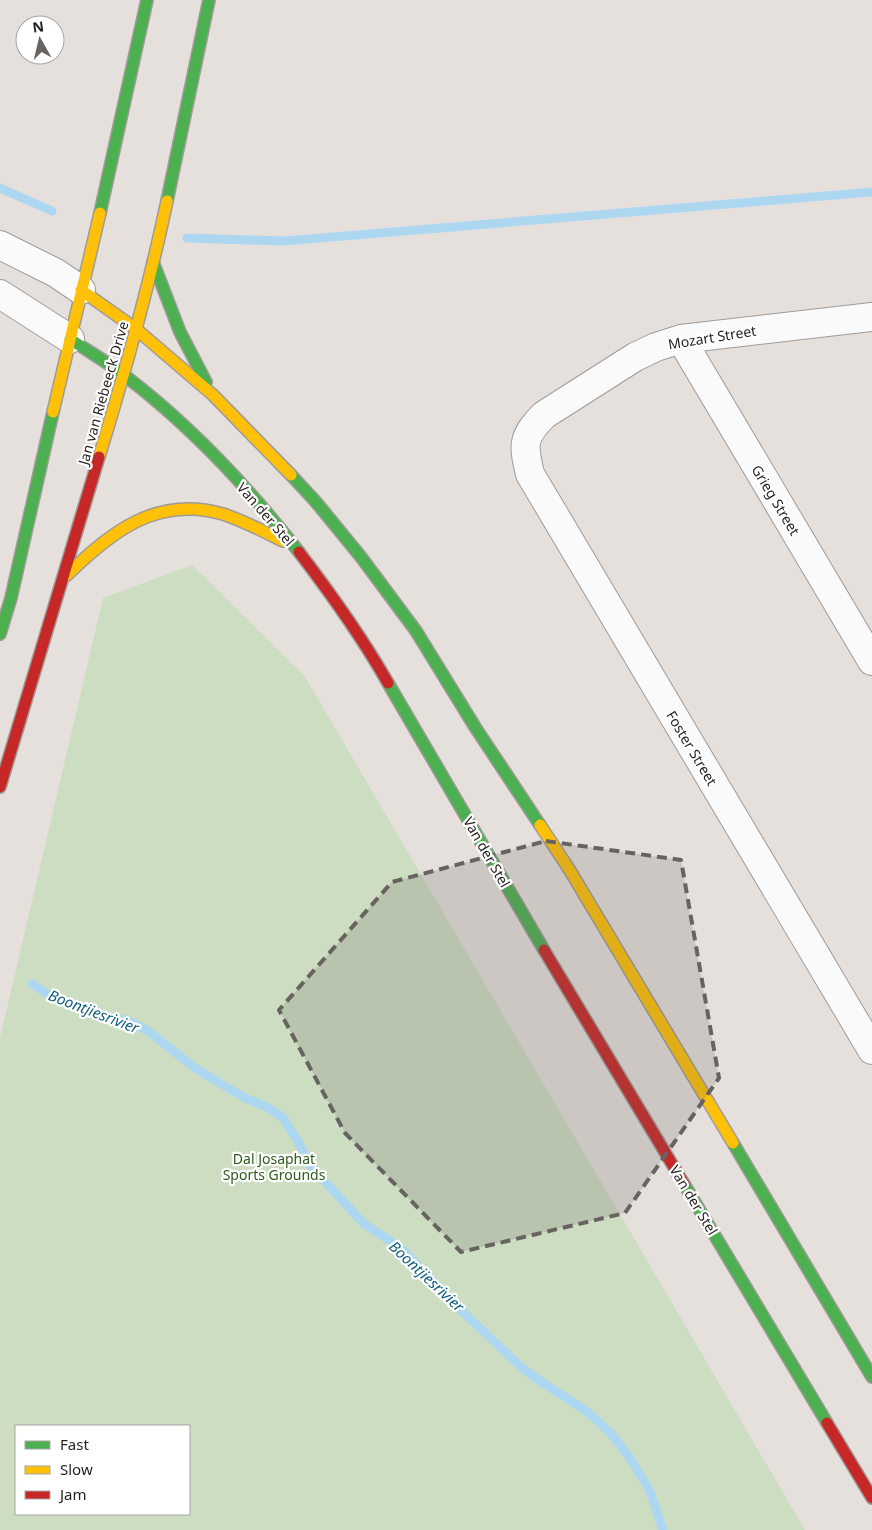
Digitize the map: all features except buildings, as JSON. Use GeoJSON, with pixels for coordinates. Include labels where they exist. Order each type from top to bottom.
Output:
{"type":"FeatureCollection","features":[{"type":"Feature","properties":{"kind":"main road"},"geometry":{"type":"LineString","coordinates":[[0,634],[11,598],[95,236],[146,0]]}},
{"type":"Feature","properties":{"kind":"main road","name":"Jan van Riebeeck Drive"},"geometry":{"type":"LineString","coordinates":[[0,787],[65,577],[124,375],[153,262],[209,0]]}},
{"type":"Feature","properties":{"kind":"main road"},"geometry":{"type":"LineString","coordinates":[[153,262],[180,332],[213,395]]}},
{"type":"Feature","properties":{"kind":"main road"},"geometry":{"type":"LineString","coordinates":[[82,290],[136,329],[213,395],[272,454],[316,502],[361,557],[416,631],[475,727],[569,869],[872,1377]]}},
{"type":"Feature","properties":{"kind":"main road","name":"Van der Stel"},"geometry":{"type":"LineString","coordinates":[[70,339],[124,375],[200,440],[297,550],[330,594],[374,658],[584,1019],[872,1498]]}},
{"type":"Feature","properties":{"kind":"main road"},"geometry":{"type":"LineString","coordinates":[[65,577],[86,553],[106,537],[131,522],[160,511],[189,508],[229,516],[260,528],[297,550]]}},
{"type":"Feature","properties":{"kind":"street"},"geometry":{"type":"LineString","coordinates":[[0,245],[56,273],[82,290]]}},
{"type":"Feature","properties":{"kind":"street","name":"Van der Stel"},"geometry":{"type":"LineString","coordinates":[[0,294],[70,339]]}},
{"type":"Feature","properties":{"kind":"street","name":"Mozart Street"},"geometry":{"type":"LineString","coordinates":[[526,440],[532,427],[544,414],[635,357],[656,347],[681,339],[872,317]]}},
{"type":"Feature","properties":{"kind":"street","name":"Grieg Street"},"geometry":{"type":"LineString","coordinates":[[681,339],[872,661]]}},
{"type":"Feature","properties":{"kind":"street","name":"Foster Street"},"geometry":{"type":"LineString","coordinates":[[526,440],[526,457],[530,474],[872,1050]]}},
{"type":"Feature","properties":{"kind":"highlighted area"},"geometry":{"type":"Polygon","coordinates":[[[546,841],[681,860],[719,1078],[625,1213],[461,1252],[345,1133],[279,1010],[392,882],[546,841]]]}},
{"type":"Feature","properties":{"kind":"green space","name":"Dal Josaphat Sports Grounds"},"geometry":{"type":"Polygon","coordinates":[[[192,565],[304,675],[805,1530],[0,1530],[0,1038],[103,598],[192,565]]]}},
{"type":"Feature","properties":{"kind":"waterway"},"geometry":{"type":"LineString","coordinates":[[0,188],[52,211]]}},
{"type":"Feature","properties":{"kind":"waterway"},"geometry":{"type":"LineString","coordinates":[[187,238],[284,241],[872,192]]}},
{"type":"Feature","properties":{"kind":"waterway","name":"Boontjiesrivier"},"geometry":{"type":"LineString","coordinates":[[32,984],[54,998],[106,1016],[129,1021],[148,1031],[195,1068],[243,1097],[267,1107],[283,1118],[299,1143],[309,1164],[364,1224],[401,1248],[464,1313],[522,1368],[589,1413],[613,1436],[629,1457],[650,1491],[663,1530]]}},
{"type":"Feature","properties":{"kind":"traffic: fast"},"geometry":{"type":"LineString","coordinates":[[100,213],[147,0]]}},
{"type":"Feature","properties":{"kind":"traffic: fast"},"geometry":{"type":"LineString","coordinates":[[167,201],[209,0]]}},
{"type":"Feature","properties":{"kind":"traffic: fast"},"geometry":{"type":"LineString","coordinates":[[153,262],[180,332],[206,382]]}},
{"type":"Feature","properties":{"kind":"traffic: fast"},"geometry":{"type":"LineString","coordinates":[[70,339],[124,375],[195,436],[239,481],[299,552]]}},
{"type":"Feature","properties":{"kind":"traffic: fast"},"geometry":{"type":"LineString","coordinates":[[0,634],[11,598],[53,412]]}},
{"type":"Feature","properties":{"kind":"traffic: fast"},"geometry":{"type":"LineString","coordinates":[[291,475],[361,557],[416,631],[475,727],[540,825]]}},
{"type":"Feature","properties":{"kind":"traffic: fast"},"geometry":{"type":"LineString","coordinates":[[388,683],[544,950]]}},
{"type":"Feature","properties":{"kind":"traffic: fast"},"geometry":{"type":"LineString","coordinates":[[733,1143],[872,1377]]}},
{"type":"Feature","properties":{"kind":"traffic: fast"},"geometry":{"type":"LineString","coordinates":[[684,1184],[827,1423]]}},
{"type":"Feature","properties":{"kind":"traffic: slow"},"geometry":{"type":"LineString","coordinates":[[99,457],[136,329],[167,201]]}},
{"type":"Feature","properties":{"kind":"traffic: slow"},"geometry":{"type":"LineString","coordinates":[[53,412],[100,213]]}},
{"type":"Feature","properties":{"kind":"traffic: slow"},"geometry":{"type":"LineString","coordinates":[[81,290],[136,329],[213,395],[291,475]]}},
{"type":"Feature","properties":{"kind":"traffic: slow"},"geometry":{"type":"LineString","coordinates":[[67,575],[118,532],[137,521],[177,509],[199,509],[223,514],[283,541]]}},
{"type":"Feature","properties":{"kind":"traffic: slow"},"geometry":{"type":"LineString","coordinates":[[540,825],[569,869],[733,1143]]}},
{"type":"Feature","properties":{"kind":"traffic: jam"},"geometry":{"type":"LineString","coordinates":[[0,787],[99,457]]}},
{"type":"Feature","properties":{"kind":"traffic: jam"},"geometry":{"type":"LineString","coordinates":[[299,552],[346,616],[388,683]]}},
{"type":"Feature","properties":{"kind":"traffic: jam"},"geometry":{"type":"LineString","coordinates":[[544,950],[684,1184]]}},
{"type":"Feature","properties":{"kind":"traffic: jam"},"geometry":{"type":"LineString","coordinates":[[827,1423],[872,1498]]}}]}
